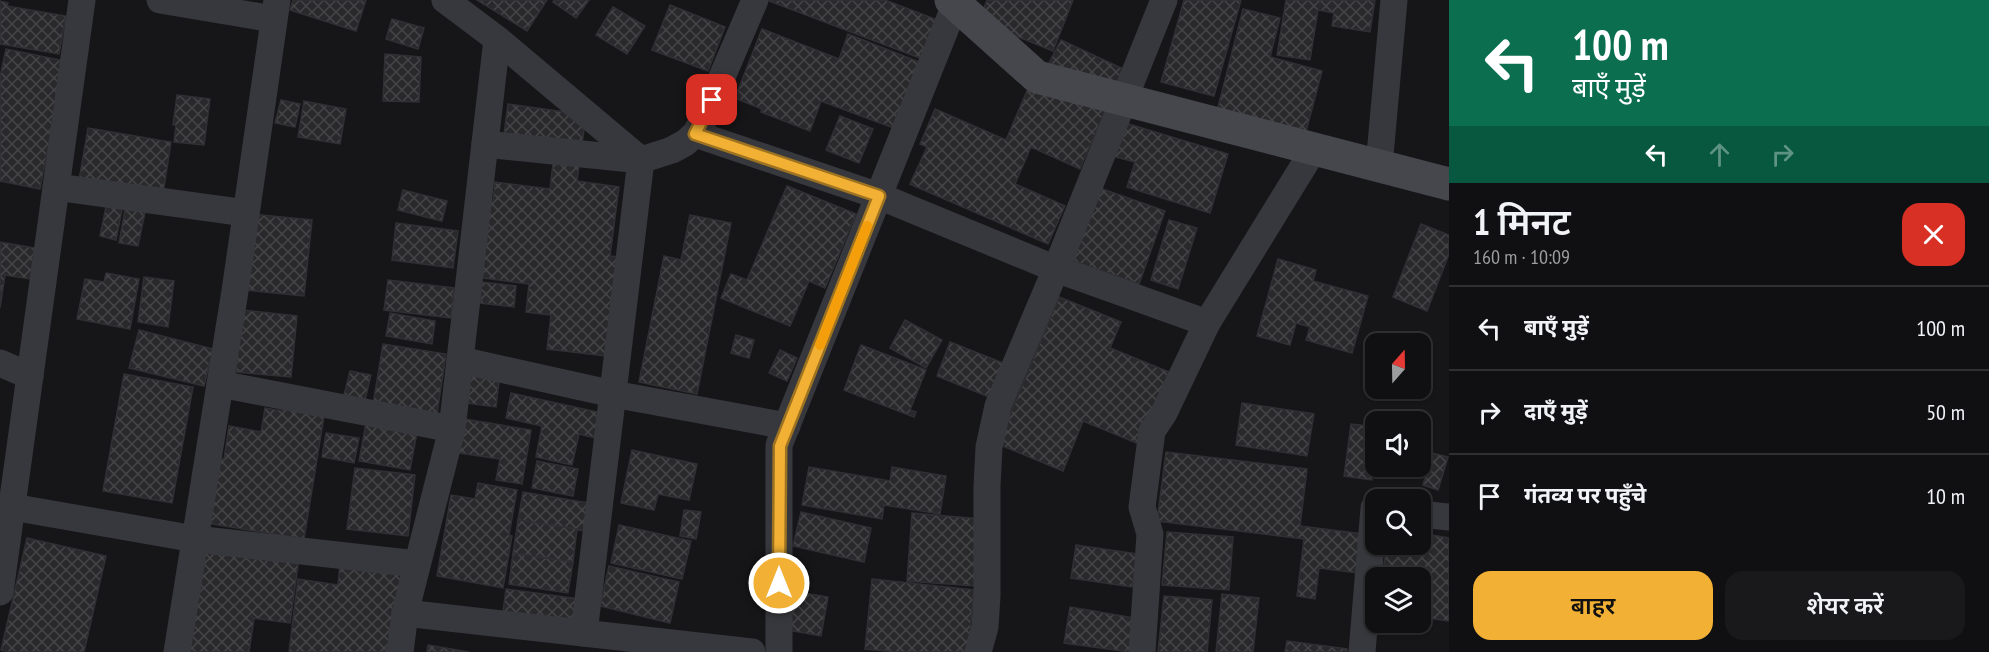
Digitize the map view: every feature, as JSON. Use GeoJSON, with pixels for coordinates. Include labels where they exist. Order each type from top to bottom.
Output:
{"type":"FeatureCollection","features":[{"type":"Feature","properties":{"kind":"street"},"geometry":{"type":"LineString","coordinates":[[0,592],[82,0]]}},
{"type":"Feature","properties":{"kind":"street"},"geometry":{"type":"LineString","coordinates":[[160,0],[275,10],[220,384],[177,652]]}},
{"type":"Feature","properties":{"kind":"street"},"geometry":{"type":"LineString","coordinates":[[446,0],[497,39],[641,160]]}},
{"type":"Feature","properties":{"kind":"street"},"geometry":{"type":"LineString","coordinates":[[485,144],[641,160],[672,150],[695,134],[704,120],[755,0]]}},
{"type":"Feature","properties":{"kind":"street"},"geometry":{"type":"LineString","coordinates":[[978,652],[985,627],[987,596],[989,447],[998,406],[1056,269],[1164,0]]}},
{"type":"Feature","properties":{"kind":"street"},"geometry":{"type":"LineString","coordinates":[[1379,166],[1394,0]]}},
{"type":"Feature","properties":{"kind":"street"},"geometry":{"type":"LineString","coordinates":[[778,652],[780,446],[954,1],[1037,77],[1449,184]]}},
{"type":"Feature","properties":{"kind":"street"},"geometry":{"type":"LineString","coordinates":[[400,652],[405,613],[452,429],[497,39]]}},
{"type":"Feature","properties":{"kind":"street"},"geometry":{"type":"LineString","coordinates":[[695,134],[879,196],[1056,269],[1207,323]]}},
{"type":"Feature","properties":{"kind":"street"},"geometry":{"type":"LineString","coordinates":[[1142,652],[1150,534],[1142,507],[1152,431],[1164,413],[1207,323],[1314,149]]}},
{"type":"Feature","properties":{"kind":"street"},"geometry":{"type":"LineString","coordinates":[[584,633],[641,160]]}},
{"type":"Feature","properties":{"kind":"street"},"geometry":{"type":"LineString","coordinates":[[56,187],[246,213]]}},
{"type":"Feature","properties":{"kind":"street"},"geometry":{"type":"LineString","coordinates":[[460,360],[613,394],[787,426]]}},
{"type":"Feature","properties":{"kind":"street"},"geometry":{"type":"LineString","coordinates":[[0,363],[30,376]]}},
{"type":"Feature","properties":{"kind":"street"},"geometry":{"type":"LineString","coordinates":[[220,384],[452,429]]}},
{"type":"Feature","properties":{"kind":"street"},"geometry":{"type":"LineString","coordinates":[[12,507],[195,539],[417,564]]}},
{"type":"Feature","properties":{"kind":"street"},"geometry":{"type":"LineString","coordinates":[[1431,515],[1449,517]]}},
{"type":"Feature","properties":{"kind":"street"},"geometry":{"type":"LineString","coordinates":[[1362,652],[1370,555]]}},
{"type":"Feature","properties":{"kind":"street"},"geometry":{"type":"LineString","coordinates":[[405,613],[752,652]]}},
{"type":"Feature","properties":{"kind":"building"},"geometry":{"type":"Polygon","coordinates":[[[293,0],[366,0],[356,31],[290,10],[293,0]]]}},
{"type":"Feature","properties":{"kind":"building"},"geometry":{"type":"Polygon","coordinates":[[[477,0],[547,0],[527,31],[477,0]]]}},
{"type":"Feature","properties":{"kind":"building"},"geometry":{"type":"Polygon","coordinates":[[[554,0],[589,0],[576,18],[553,2],[554,0]]]}},
{"type":"Feature","properties":{"kind":"building"},"geometry":{"type":"Polygon","coordinates":[[[770,0],[885,0],[940,21],[925,60],[770,0]]]}},
{"type":"Feature","properties":{"kind":"building"},"geometry":{"type":"Polygon","coordinates":[[[987,0],[1073,0],[1053,51],[979,21],[987,0]]]}},
{"type":"Feature","properties":{"kind":"building"},"geometry":{"type":"Polygon","coordinates":[[[1184,0],[1241,0],[1214,96],[1161,82],[1184,0]]]}},
{"type":"Feature","properties":{"kind":"building"},"geometry":{"type":"Polygon","coordinates":[[[1286,0],[1375,0],[1370,32],[1332,26],[1334,13],[1318,10],[1310,60],[1277,55],[1286,0]]]}},
{"type":"Feature","properties":{"kind":"building"},"geometry":{"type":"Polygon","coordinates":[[[0,1],[8,3],[7,6],[66,16],[59,54],[0,44],[0,1]]]}},
{"type":"Feature","properties":{"kind":"building"},"geometry":{"type":"Polygon","coordinates":[[[670,5],[725,27],[708,71],[652,50],[670,5]]]}},
{"type":"Feature","properties":{"kind":"building"},"geometry":{"type":"Polygon","coordinates":[[[613,7],[645,26],[627,54],[596,35],[613,7]]]}},
{"type":"Feature","properties":{"kind":"building"},"geometry":{"type":"Polygon","coordinates":[[[1243,9],[1280,18],[1270,57],[1322,71],[1303,143],[1215,119],[1243,9]]]}},
{"type":"Feature","properties":{"kind":"building"},"geometry":{"type":"Polygon","coordinates":[[[392,19],[424,28],[418,49],[386,39],[392,19]]]}},
{"type":"Feature","properties":{"kind":"building"},"geometry":{"type":"Polygon","coordinates":[[[762,29],[839,59],[848,34],[924,64],[899,130],[821,101],[810,131],[761,112],[762,109],[735,98],[762,29]]]}},
{"type":"Feature","properties":{"kind":"building"},"geometry":{"type":"Polygon","coordinates":[[[1061,40],[1128,71],[1116,95],[1049,63],[1061,40]]]}},
{"type":"Feature","properties":{"kind":"building"},"geometry":{"type":"Polygon","coordinates":[[[6,49],[65,61],[40,189],[0,181],[0,77],[6,49]]]}},
{"type":"Feature","properties":{"kind":"building"},"geometry":{"type":"Polygon","coordinates":[[[385,54],[421,57],[419,102],[383,101],[385,54]]]}},
{"type":"Feature","properties":{"kind":"building"},"geometry":{"type":"Polygon","coordinates":[[[1032,79],[1105,111],[1080,169],[1031,147],[1015,184],[1065,206],[1048,244],[910,184],[927,147],[920,144],[935,109],[1006,140],[1032,79]]]}},
{"type":"Feature","properties":{"kind":"building"},"geometry":{"type":"Polygon","coordinates":[[[177,95],[210,99],[204,145],[174,142],[176,125],[173,125],[177,95]]]}},
{"type":"Feature","properties":{"kind":"building"},"geometry":{"type":"Polygon","coordinates":[[[281,100],[300,104],[295,127],[275,123],[281,100]]]}},
{"type":"Feature","properties":{"kind":"building"},"geometry":{"type":"Polygon","coordinates":[[[304,101],[346,109],[340,144],[298,137],[304,101]]]}},
{"type":"Feature","properties":{"kind":"building"},"geometry":{"type":"Polygon","coordinates":[[[508,104],[586,115],[581,152],[503,141],[508,104]]]}},
{"type":"Feature","properties":{"kind":"building"},"geometry":{"type":"Polygon","coordinates":[[[840,116],[873,129],[859,163],[826,150],[840,116]]]}},
{"type":"Feature","properties":{"kind":"building"},"geometry":{"type":"Polygon","coordinates":[[[1122,122],[1228,154],[1210,213],[1127,187],[1135,162],[1112,156],[1122,122]]]}},
{"type":"Feature","properties":{"kind":"building"},"geometry":{"type":"Polygon","coordinates":[[[88,128],[171,142],[162,201],[78,186],[88,128]]]}},
{"type":"Feature","properties":{"kind":"building"},"geometry":{"type":"Polygon","coordinates":[[[554,155],[580,158],[577,181],[619,187],[610,256],[626,258],[614,357],[547,349],[551,315],[526,312],[529,284],[476,277],[485,201],[493,202],[495,182],[550,189],[554,155]]]}},
{"type":"Feature","properties":{"kind":"building"},"geometry":{"type":"Polygon","coordinates":[[[787,186],[856,214],[825,288],[809,281],[790,326],[721,298],[731,274],[747,280],[787,186]]]}},
{"type":"Feature","properties":{"kind":"building"},"geometry":{"type":"Polygon","coordinates":[[[1097,187],[1165,211],[1139,284],[1071,260],[1097,187]]]}},
{"type":"Feature","properties":{"kind":"building"},"geometry":{"type":"Polygon","coordinates":[[[403,190],[447,201],[442,221],[398,210],[403,190]]]}},
{"type":"Feature","properties":{"kind":"building"},"geometry":{"type":"Polygon","coordinates":[[[108,197],[124,200],[116,240],[100,236],[108,197]]]}},
{"type":"Feature","properties":{"kind":"building"},"geometry":{"type":"Polygon","coordinates":[[[127,199],[147,203],[138,246],[119,243],[127,199]]]}},
{"type":"Feature","properties":{"kind":"building"},"geometry":{"type":"Polygon","coordinates":[[[252,214],[312,220],[304,296],[245,290],[252,214]]]}},
{"type":"Feature","properties":{"kind":"building"},"geometry":{"type":"Polygon","coordinates":[[[690,215],[731,223],[697,394],[639,382],[664,256],[681,260],[690,215]]]}},
{"type":"Feature","properties":{"kind":"building"},"geometry":{"type":"Polygon","coordinates":[[[1169,220],[1197,228],[1178,289],[1151,280],[1169,220]]]}},
{"type":"Feature","properties":{"kind":"building"},"geometry":{"type":"Polygon","coordinates":[[[396,223],[458,231],[453,268],[392,260],[396,223]]]}},
{"type":"Feature","properties":{"kind":"building"},"geometry":{"type":"Polygon","coordinates":[[[1421,224],[1449,235],[1449,254],[1427,311],[1393,297],[1421,224]]]}},
{"type":"Feature","properties":{"kind":"building"},"geometry":{"type":"Polygon","coordinates":[[[0,242],[35,248],[30,279],[5,275],[0,308],[0,242]]]}},
{"type":"Feature","properties":{"kind":"building"},"geometry":{"type":"Polygon","coordinates":[[[1278,259],[1316,270],[1313,281],[1368,296],[1352,353],[1306,340],[1310,327],[1296,323],[1290,345],[1257,336],[1278,259]]]}},
{"type":"Feature","properties":{"kind":"building"},"geometry":{"type":"Polygon","coordinates":[[[106,273],[139,279],[130,329],[77,319],[85,279],[104,282],[106,273]]]}},
{"type":"Feature","properties":{"kind":"building"},"geometry":{"type":"Polygon","coordinates":[[[144,277],[174,281],[168,327],[138,322],[144,277]]]}},
{"type":"Feature","properties":{"kind":"building"},"geometry":{"type":"Polygon","coordinates":[[[388,280],[454,288],[451,318],[384,310],[388,280]]]}},
{"type":"Feature","properties":{"kind":"building"},"geometry":{"type":"Polygon","coordinates":[[[482,282],[516,286],[514,307],[480,303],[482,282]]]}},
{"type":"Feature","properties":{"kind":"building"},"geometry":{"type":"Polygon","coordinates":[[[1059,297],[1121,322],[1110,348],[1169,372],[1139,444],[1083,421],[1063,471],[998,444],[1059,297]]]}},
{"type":"Feature","properties":{"kind":"building"},"geometry":{"type":"Polygon","coordinates":[[[242,310],[297,316],[291,377],[236,372],[242,310]]]}},
{"type":"Feature","properties":{"kind":"building"},"geometry":{"type":"Polygon","coordinates":[[[390,313],[435,321],[432,344],[386,336],[390,313]]]}},
{"type":"Feature","properties":{"kind":"building"},"geometry":{"type":"Polygon","coordinates":[[[905,320],[942,340],[926,368],[890,348],[905,320]]]}},
{"type":"Feature","properties":{"kind":"building"},"geometry":{"type":"Polygon","coordinates":[[[139,330],[213,349],[204,386],[129,368],[139,330]]]}},
{"type":"Feature","properties":{"kind":"building"},"geometry":{"type":"Polygon","coordinates":[[[736,335],[754,340],[749,358],[731,353],[736,335]]]}},
{"type":"Feature","properties":{"kind":"building"},"geometry":{"type":"Polygon","coordinates":[[[950,342],[1008,365],[994,399],[937,376],[950,342]]]}},
{"type":"Feature","properties":{"kind":"building"},"geometry":{"type":"Polygon","coordinates":[[[383,344],[446,354],[436,421],[372,410],[383,344]]]}},
{"type":"Feature","properties":{"kind":"building"},"geometry":{"type":"Polygon","coordinates":[[[861,345],[926,370],[910,410],[916,412],[914,417],[844,390],[861,345]]]}},
{"type":"Feature","properties":{"kind":"building"},"geometry":{"type":"Polygon","coordinates":[[[780,350],[797,358],[787,381],[769,373],[780,350]]]}},
{"type":"Feature","properties":{"kind":"building"},"geometry":{"type":"Polygon","coordinates":[[[464,368],[500,372],[496,407],[459,402],[464,368]]]}},
{"type":"Feature","properties":{"kind":"building"},"geometry":{"type":"Polygon","coordinates":[[[350,371],[371,375],[365,400],[344,395],[350,371]]]}},
{"type":"Feature","properties":{"kind":"building"},"geometry":{"type":"Polygon","coordinates":[[[124,374],[193,387],[172,503],[103,491],[124,374]]]}},
{"type":"Feature","properties":{"kind":"building"},"geometry":{"type":"Polygon","coordinates":[[[511,393],[602,413],[596,438],[579,434],[572,465],[536,457],[542,426],[506,418],[511,393]]]}},
{"type":"Feature","properties":{"kind":"building"},"geometry":{"type":"Polygon","coordinates":[[[284,403],[325,410],[304,539],[206,523],[215,458],[224,459],[229,426],[261,432],[265,408],[283,411],[284,403]]]}},
{"type":"Feature","properties":{"kind":"building"},"geometry":{"type":"Polygon","coordinates":[[[1242,403],[1314,414],[1307,456],[1236,445],[1242,403]]]}},
{"type":"Feature","properties":{"kind":"building"},"geometry":{"type":"Polygon","coordinates":[[[367,418],[418,427],[410,470],[359,461],[367,418]]]}},
{"type":"Feature","properties":{"kind":"building"},"geometry":{"type":"Polygon","coordinates":[[[459,418],[531,430],[522,484],[496,480],[500,459],[453,452],[459,418]]]}},
{"type":"Feature","properties":{"kind":"building"},"geometry":{"type":"Polygon","coordinates":[[[1351,424],[1365,426],[1365,477],[1372,477],[1372,480],[1344,476],[1351,424]]]}},
{"type":"Feature","properties":{"kind":"building"},"geometry":{"type":"Polygon","coordinates":[[[326,433],[359,438],[354,463],[322,457],[326,433]]]}},
{"type":"Feature","properties":{"kind":"building"},"geometry":{"type":"Polygon","coordinates":[[[632,450],[697,464],[689,500],[658,494],[654,510],[621,503],[632,450]]]}},
{"type":"Feature","properties":{"kind":"building"},"geometry":{"type":"Polygon","coordinates":[[[1166,452],[1307,469],[1300,526],[1365,534],[1365,555],[1368,555],[1367,567],[1365,567],[1365,574],[1319,568],[1315,599],[1297,596],[1304,539],[1157,521],[1166,452]]]}},
{"type":"Feature","properties":{"kind":"building"},"geometry":{"type":"Polygon","coordinates":[[[1432,453],[1448,457],[1438,490],[1423,485],[1425,477],[1431,477],[1432,453]]]}},
{"type":"Feature","properties":{"kind":"building"},"geometry":{"type":"Polygon","coordinates":[[[537,461],[578,469],[573,496],[532,488],[537,461]]]}},
{"type":"Feature","properties":{"kind":"building"},"geometry":{"type":"Polygon","coordinates":[[[809,467],[890,481],[892,467],[946,476],[940,514],[884,505],[882,519],[802,505],[809,467]]]}},
{"type":"Feature","properties":{"kind":"building"},"geometry":{"type":"Polygon","coordinates":[[[355,468],[415,475],[408,536],[347,529],[355,468]]]}},
{"type":"Feature","properties":{"kind":"building"},"geometry":{"type":"Polygon","coordinates":[[[478,483],[517,490],[503,588],[437,576],[451,495],[475,499],[478,483]]]}},
{"type":"Feature","properties":{"kind":"building"},"geometry":{"type":"Polygon","coordinates":[[[523,492],[589,503],[584,531],[518,520],[523,492]]]}},
{"type":"Feature","properties":{"kind":"building"},"geometry":{"type":"Polygon","coordinates":[[[684,510],[701,512],[696,539],[680,536],[684,510]]]}},
{"type":"Feature","properties":{"kind":"building"},"geometry":{"type":"Polygon","coordinates":[[[801,512],[871,528],[864,562],[793,546],[801,512]]]}},
{"type":"Feature","properties":{"kind":"building"},"geometry":{"type":"Polygon","coordinates":[[[912,513],[981,519],[976,586],[907,581],[912,513]]]}},
{"type":"Feature","properties":{"kind":"building"},"geometry":{"type":"Polygon","coordinates":[[[518,520],[577,529],[573,562],[513,553],[518,520]]]}},
{"type":"Feature","properties":{"kind":"building"},"geometry":{"type":"Polygon","coordinates":[[[619,525],[691,541],[682,579],[611,563],[619,525]]]}},
{"type":"Feature","properties":{"kind":"building"},"geometry":{"type":"Polygon","coordinates":[[[1167,532],[1233,537],[1229,590],[1162,585],[1167,532]]]}},
{"type":"Feature","properties":{"kind":"building"},"geometry":{"type":"Polygon","coordinates":[[[1431,535],[1449,538],[1449,621],[1431,619],[1431,567],[1384,567],[1385,555],[1431,555],[1431,535]]]}},
{"type":"Feature","properties":{"kind":"building"},"geometry":{"type":"Polygon","coordinates":[[[27,538],[106,556],[84,652],[9,652],[1,650],[27,538]]]}},
{"type":"Feature","properties":{"kind":"building"},"geometry":{"type":"Polygon","coordinates":[[[201,544],[299,558],[290,623],[252,618],[254,619],[249,652],[186,652],[201,544]]]}},
{"type":"Feature","properties":{"kind":"building"},"geometry":{"type":"Polygon","coordinates":[[[1076,545],[1137,554],[1132,587],[1071,578],[1076,545]]]}},
{"type":"Feature","properties":{"kind":"building"},"geometry":{"type":"Polygon","coordinates":[[[513,553],[573,562],[568,593],[509,584],[513,553]]]}},
{"type":"Feature","properties":{"kind":"building"},"geometry":{"type":"Polygon","coordinates":[[[340,563],[405,572],[395,652],[289,652],[298,579],[338,585],[340,563]]]}},
{"type":"Feature","properties":{"kind":"building"},"geometry":{"type":"Polygon","coordinates":[[[609,566],[679,582],[670,623],[600,606],[609,566]]]}},
{"type":"Feature","properties":{"kind":"building"},"geometry":{"type":"Polygon","coordinates":[[[872,579],[974,590],[968,652],[898,652],[865,649],[872,579]]]}},
{"type":"Feature","properties":{"kind":"building"},"geometry":{"type":"Polygon","coordinates":[[[506,589],[579,599],[575,629],[502,619],[506,589]]]}},
{"type":"Feature","properties":{"kind":"building"},"geometry":{"type":"Polygon","coordinates":[[[787,590],[828,597],[821,636],[781,629],[787,590]]]}},
{"type":"Feature","properties":{"kind":"building"},"geometry":{"type":"Polygon","coordinates":[[[1222,594],[1259,598],[1253,652],[1216,652],[1222,594]]]}},
{"type":"Feature","properties":{"kind":"building"},"geometry":{"type":"Polygon","coordinates":[[[1164,596],[1212,600],[1207,652],[1158,652],[1164,596]]]}},
{"type":"Feature","properties":{"kind":"building"},"geometry":{"type":"Polygon","coordinates":[[[1070,607],[1135,618],[1130,652],[1064,643],[1070,607]]]}},
{"type":"Feature","properties":{"kind":"building"},"geometry":{"type":"Polygon","coordinates":[[[1287,641],[1347,649],[1347,652],[1285,652],[1287,641]]]}},
{"type":"Feature","properties":{"kind":"building"},"geometry":{"type":"Polygon","coordinates":[[[428,645],[469,652],[427,652],[428,645]]]}},
{"type":"Feature","properties":{"kind":"slow traffic"},"geometry":{"type":"LineString","coordinates":[[820,345],[867,226]]}},
{"type":"Feature","properties":{"kind":"route"},"geometry":{"type":"LineString","coordinates":[[712,100],[695,134],[879,196],[780,446],[779,583]]}}]}
